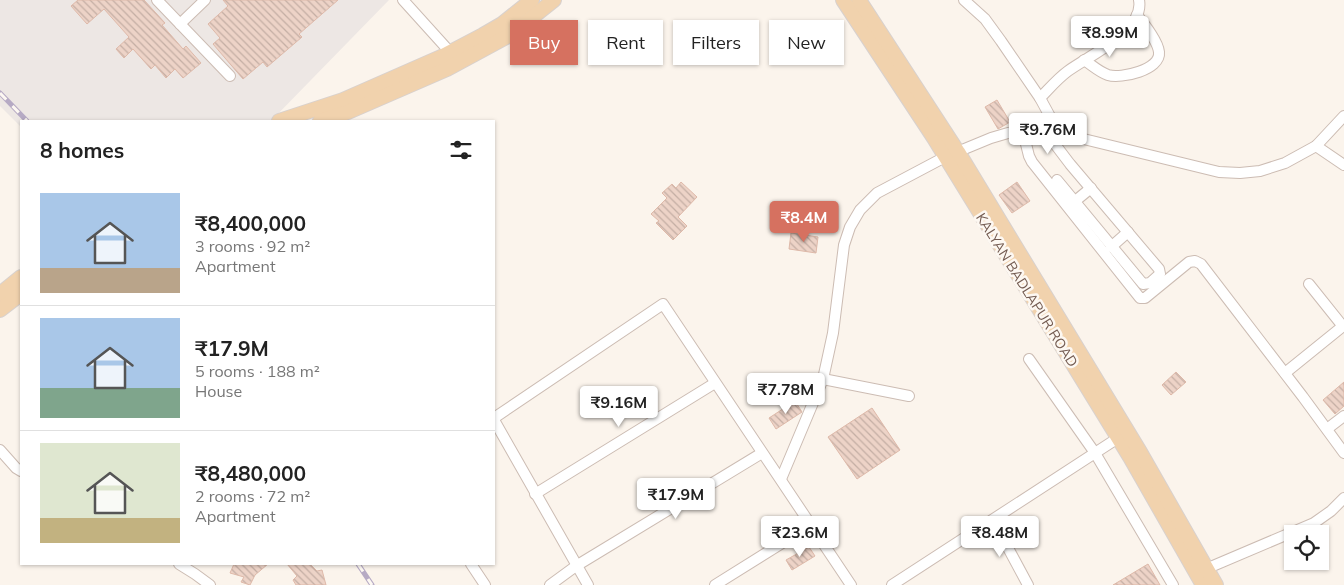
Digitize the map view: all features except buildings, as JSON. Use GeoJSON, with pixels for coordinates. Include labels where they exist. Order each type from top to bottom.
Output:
{"type":"FeatureCollection","features":[{"type":"Feature","properties":{"kind":"main road"},"geometry":{"type":"LineString","coordinates":[[323,120],[348,112],[453,58],[502,24],[532,0]]}},
{"type":"Feature","properties":{"kind":"main road"},"geometry":{"type":"LineString","coordinates":[[282,120],[343,100],[510,35],[554,0]]}},
{"type":"Feature","properties":{"kind":"main road","name":"KALYAN BADLAPUR ROAD"},"geometry":{"type":"LineString","coordinates":[[843,0],[928,130],[952,155],[1118,438],[1135,454]]}},
{"type":"Feature","properties":{"kind":"main road","name":"KALYAN BADLAPUR ROAD"},"geometry":{"type":"LineString","coordinates":[[858,0],[1135,454],[1202,576],[1216,585]]}},
{"type":"Feature","properties":{"kind":"main road"},"geometry":{"type":"LineString","coordinates":[[0,294],[20,278]]}},
{"type":"Feature","properties":{"kind":"main road"},"geometry":{"type":"LineString","coordinates":[[0,310],[20,295]]}},
{"type":"Feature","properties":{"kind":"street"},"geometry":{"type":"LineString","coordinates":[[158,0],[230,76]]}},
{"type":"Feature","properties":{"kind":"street"},"geometry":{"type":"LineString","coordinates":[[180,24],[205,0]]}},
{"type":"Feature","properties":{"kind":"street"},"geometry":{"type":"LineString","coordinates":[[404,0],[453,58]]}},
{"type":"Feature","properties":{"kind":"street"},"geometry":{"type":"LineString","coordinates":[[964,0],[985,19],[1040,98],[1059,133]]}},
{"type":"Feature","properties":{"kind":"street"},"geometry":{"type":"LineString","coordinates":[[1040,98],[1062,76],[1116,40],[1137,15],[1140,4],[1139,0]]}},
{"type":"Feature","properties":{"kind":"street"},"geometry":{"type":"LineString","coordinates":[[1084,60],[1101,72],[1120,76],[1150,67],[1156,62],[1159,57],[1158,45],[1137,15]]}},
{"type":"Feature","properties":{"kind":"street"},"geometry":{"type":"LineString","coordinates":[[781,479],[823,379],[833,333],[844,245],[850,227],[860,210],[877,193],[952,155],[991,138],[1008,133],[1023,132],[1046,131],[1059,133],[1219,172],[1240,173],[1260,171],[1285,163],[1316,146],[1344,116]]}},
{"type":"Feature","properties":{"kind":"street"},"geometry":{"type":"LineString","coordinates":[[1046,131],[1070,164],[1159,268],[1160,274],[1150,283],[1142,284],[1056,180]]}},
{"type":"Feature","properties":{"kind":"street"},"geometry":{"type":"LineString","coordinates":[[1023,132],[1032,162],[1140,298],[1145,298],[1189,262],[1195,261],[1201,264],[1344,453]]}},
{"type":"Feature","properties":{"kind":"street"},"geometry":{"type":"LineString","coordinates":[[1316,146],[1344,165]]}},
{"type":"Feature","properties":{"kind":"street"},"geometry":{"type":"LineString","coordinates":[[1074,202],[1091,188]]}},
{"type":"Feature","properties":{"kind":"street"},"geometry":{"type":"LineString","coordinates":[[1112,247],[1128,232]]}},
{"type":"Feature","properties":{"kind":"street"},"geometry":{"type":"LineString","coordinates":[[1285,373],[1342,327],[1309,284]]}},
{"type":"Feature","properties":{"kind":"street"},"geometry":{"type":"LineString","coordinates":[[495,418],[663,304],[851,585]]}},
{"type":"Feature","properties":{"kind":"street"},"geometry":{"type":"LineString","coordinates":[[1029,359],[1095,453],[1173,585]]}},
{"type":"Feature","properties":{"kind":"street"},"geometry":{"type":"LineString","coordinates":[[823,379],[909,396]]}},
{"type":"Feature","properties":{"kind":"street"},"geometry":{"type":"LineString","coordinates":[[535,494],[716,383]]}},
{"type":"Feature","properties":{"kind":"street"},"geometry":{"type":"LineString","coordinates":[[1327,430],[1344,416]]}},
{"type":"Feature","properties":{"kind":"street"},"geometry":{"type":"LineString","coordinates":[[495,421],[588,585]]}},
{"type":"Feature","properties":{"kind":"street"},"geometry":{"type":"LineString","coordinates":[[892,585],[1118,438]]}},
{"type":"Feature","properties":{"kind":"street"},"geometry":{"type":"LineString","coordinates":[[0,450],[20,470]]}},
{"type":"Feature","properties":{"kind":"street"},"geometry":{"type":"LineString","coordinates":[[550,585],[576,566],[762,453]]}},
{"type":"Feature","properties":{"kind":"street"},"geometry":{"type":"LineString","coordinates":[[1202,576],[1314,523],[1331,511],[1344,498]]}},
{"type":"Feature","properties":{"kind":"street"},"geometry":{"type":"LineString","coordinates":[[993,520],[1028,585]]}},
{"type":"Feature","properties":{"kind":"street"},"geometry":{"type":"LineString","coordinates":[[715,585],[811,524]]}},
{"type":"Feature","properties":{"kind":"street"},"geometry":{"type":"LineString","coordinates":[[181,565],[210,585]]}},
{"type":"Feature","properties":{"kind":"street"},"geometry":{"type":"LineString","coordinates":[[472,565],[485,585]]}},
{"type":"Feature","properties":{"kind":"shaded area"},"geometry":{"type":"Polygon","coordinates":[[[0,0],[389,0],[272,120],[20,120],[20,126],[0,106],[0,0]]]}},
{"type":"Feature","properties":{"kind":"railway"},"geometry":{"type":"LineString","coordinates":[[0,93],[26,120]]}},
{"type":"Feature","properties":{"kind":"railway"},"geometry":{"type":"LineString","coordinates":[[359,565],[372,585]]}}]}
